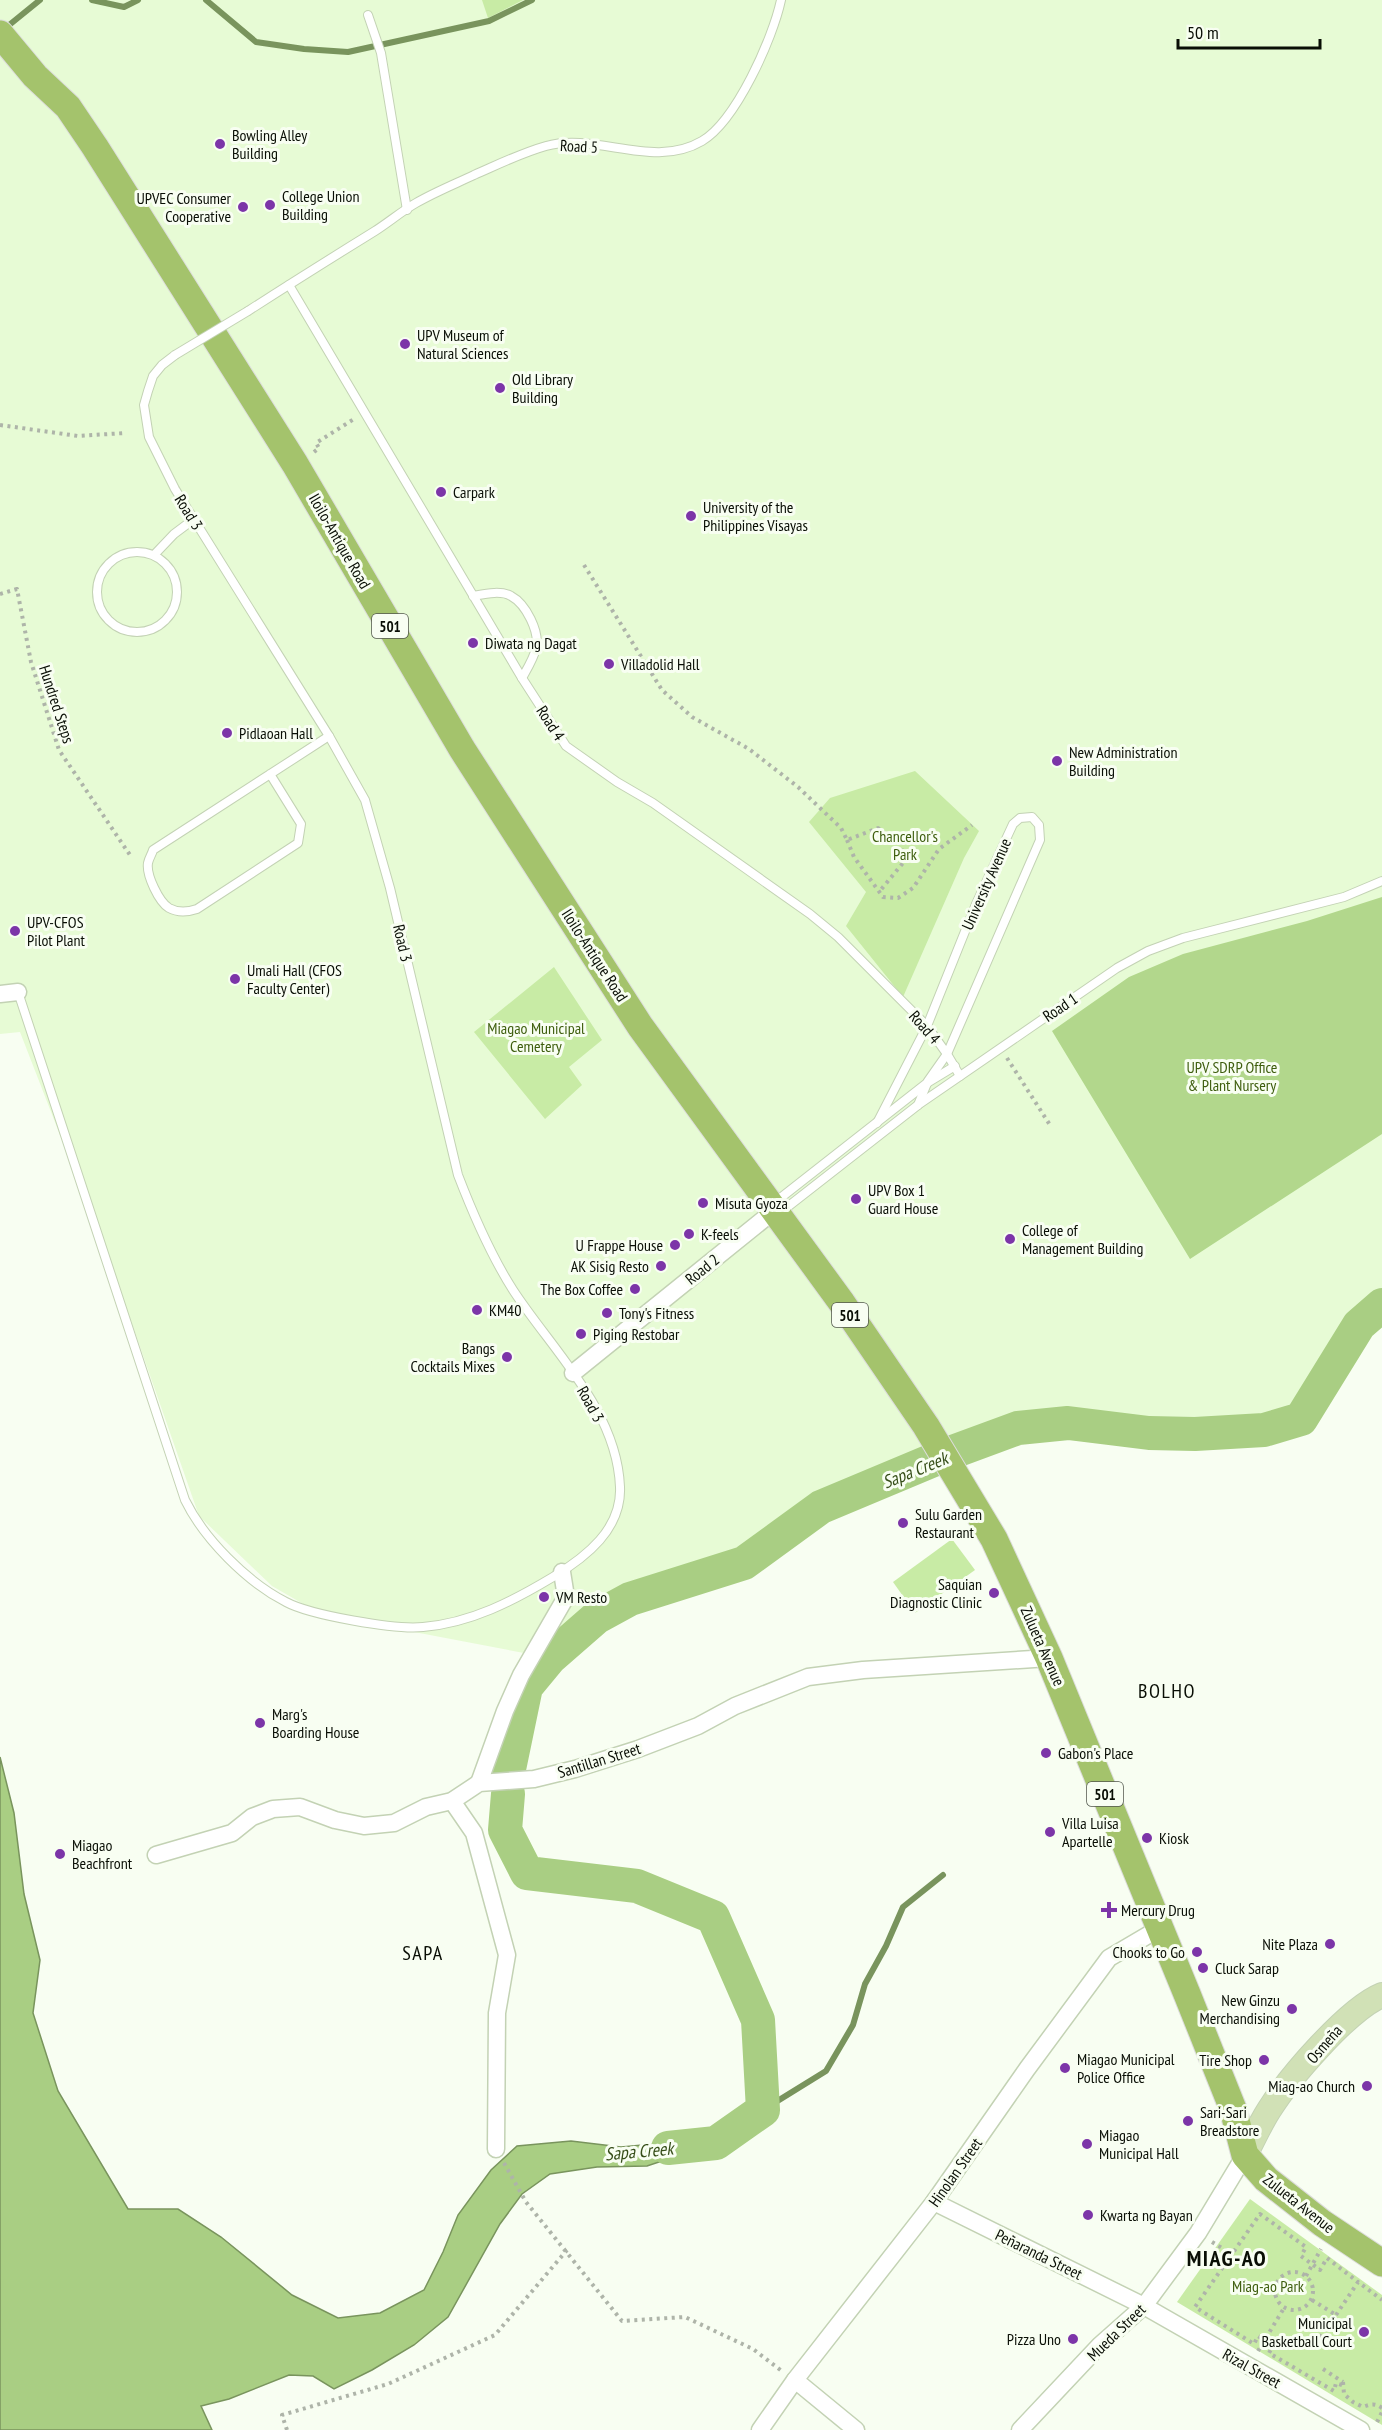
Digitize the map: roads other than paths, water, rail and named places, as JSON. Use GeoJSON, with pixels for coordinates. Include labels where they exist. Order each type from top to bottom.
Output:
{"type":"FeatureCollection","features":[{"type":"Feature","properties":{"kind":"main road","name":"Iloilo-Antique Road"},"geometry":{"type":"LineString","coordinates":[[6,41],[35,76],[68,107],[95,147],[295,464],[462,749],[640,1026],[775,1210]]}},
{"type":"Feature","properties":{"kind":"main road","name":"Zulueta Avenue"},"geometry":{"type":"LineString","coordinates":[[775,1210],[926,1426],[994,1539],[1049,1658],[1266,2179],[1322,2223],[1382,2263]]}},
{"type":"Feature","properties":{"kind":"main road","name":"Zulueta Avenue"},"geometry":{"type":"LineString","coordinates":[[1248,2139],[1276,2171],[1324,2207],[1382,2245]]}},
{"type":"Feature","properties":{"kind":"street"},"geometry":{"type":"LineString","coordinates":[[0,994],[18,992]]}},
{"type":"Feature","properties":{"kind":"street","name":"Road 2"},"geometry":{"type":"LineString","coordinates":[[573,1373],[775,1210]]}},
{"type":"Feature","properties":{"kind":"street"},"geometry":{"type":"LineString","coordinates":[[479,1783],[521,1675],[566,1597],[562,1572]]}},
{"type":"Feature","properties":{"kind":"street","name":"Santillan Street"},"geometry":{"type":"LineString","coordinates":[[156,1855],[232,1833],[252,1817],[273,1809],[300,1807],[335,1820],[364,1826],[394,1823],[426,1808],[452,1801],[479,1783],[534,1779],[638,1749],[698,1726],[735,1706],[808,1677],[862,1670],[1049,1658]]}},
{"type":"Feature","properties":{"kind":"street"},"geometry":{"type":"LineString","coordinates":[[452,1801],[474,1833],[507,1955],[496,2013],[496,2149]]}},
{"type":"Feature","properties":{"kind":"street","name":"Hinolan Street"},"geometry":{"type":"LineString","coordinates":[[760,2430],[795,2380],[934,2202],[1027,2069],[1109,1958],[1160,1928]]}},
{"type":"Feature","properties":{"kind":"street","name":"Osmeña"},"geometry":{"type":"LineString","coordinates":[[1248,2139],[1270,2108],[1344,2021],[1382,1995]]}},
{"type":"Feature","properties":{"kind":"street","name":"Mueda Street"},"geometry":{"type":"LineString","coordinates":[[1020,2430],[1100,2345],[1144,2306],[1198,2233],[1248,2139]]}},
{"type":"Feature","properties":{"kind":"street","name":"Peñaranda Street"},"geometry":{"type":"LineString","coordinates":[[934,2202],[1144,2306]]}},
{"type":"Feature","properties":{"kind":"street","name":"Rizal Street"},"geometry":{"type":"LineString","coordinates":[[1144,2306],[1349,2427]]}},
{"type":"Feature","properties":{"kind":"street"},"geometry":{"type":"LineString","coordinates":[[795,2380],[856,2430]]}},
{"type":"Feature","properties":{"kind":"lane","name":"Road 5"},"geometry":{"type":"LineString","coordinates":[[248,311],[416,203],[492,167],[544,147],[574,144],[638,152],[665,152],[684,148],[703,140],[723,121],[742,92],[773,30],[781,0]]}},
{"type":"Feature","properties":{"kind":"lane"},"geometry":{"type":"LineString","coordinates":[[368,15],[381,53],[406,210]]}},
{"type":"Feature","properties":{"kind":"lane","name":"Road 4"},"geometry":{"type":"LineString","coordinates":[[289,285],[522,678],[566,746],[617,782],[654,803],[810,914],[838,937],[927,1026],[960,1076]]}},
{"type":"Feature","properties":{"kind":"lane","name":"Road 3"},"geometry":{"type":"LineString","coordinates":[[18,992],[185,1500],[200,1526],[223,1552],[262,1586],[288,1604],[349,1619],[413,1628],[450,1623],[482,1613],[534,1590],[562,1572],[597,1543],[610,1527],[618,1508],[620,1490],[614,1452],[602,1422],[573,1373],[513,1290],[472,1212],[458,1175],[390,888],[365,800],[329,736],[166,472],[149,437],[144,405],[153,376],[175,355],[248,311]]}},
{"type":"Feature","properties":{"kind":"lane"},"geometry":{"type":"LineString","coordinates":[[154,555],[174,534],[194,519]]}},
{"type":"Feature","properties":{"kind":"lane"},"geometry":{"type":"LineString","coordinates":[[141,551],[154,555],[165,563],[173,574],[177,587],[176,601],[171,614],[161,624],[143,631],[124,630],[112,624],[101,608],[97,590],[99,577],[116,557],[127,552],[141,551]]}},
{"type":"Feature","properties":{"kind":"lane"},"geometry":{"type":"LineString","coordinates":[[473,596],[488,593],[510,595],[521,606],[534,626],[538,635],[536,650],[522,678]]}},
{"type":"Feature","properties":{"kind":"lane"},"geometry":{"type":"LineString","coordinates":[[270,774],[301,824],[298,843],[197,909],[186,912],[169,908],[157,893],[148,875],[148,862],[153,850],[270,774],[329,736]]}},
{"type":"Feature","properties":{"kind":"lane","name":"University Avenue"},"geometry":{"type":"LineString","coordinates":[[877,1123],[927,1026],[976,904],[1013,824],[1020,818],[1032,817],[1038,825],[1040,840],[947,1054],[927,1083],[918,1106]]}},
{"type":"Feature","properties":{"kind":"lane","name":"Road 1"},"geometry":{"type":"LineString","coordinates":[[775,1210],[1000,1047],[1117,968],[1148,951],[1233,924],[1344,897],[1382,881]]}},
{"type":"Feature","properties":{"kind":"lane"},"geometry":{"type":"LineString","coordinates":[[775,1210],[877,1123],[927,1083],[955,1066]]}},
{"type":"Feature","properties":{"kind":"water"},"geometry":{"type":"Polygon","coordinates":[[[0,1757],[14,1813],[24,1894],[40,1960],[33,2013],[58,2091],[128,2209],[178,2209],[221,2237],[292,2295],[338,2318],[380,2313],[424,2290],[458,2215],[491,2170],[517,2146],[571,2141],[621,2147],[686,2141],[716,2143],[647,2166],[597,2167],[550,2174],[522,2194],[500,2224],[448,2317],[414,2345],[334,2389],[313,2376],[289,2375],[229,2399],[201,2406],[212,2430],[0,2430],[0,1757]]]}},
{"type":"Feature","properties":{"kind":"waterway"},"geometry":{"type":"LineString","coordinates":[[3,30],[40,0]]}},
{"type":"Feature","properties":{"kind":"waterway"},"geometry":{"type":"LineString","coordinates":[[92,0],[124,7],[138,0]]}},
{"type":"Feature","properties":{"kind":"waterway"},"geometry":{"type":"LineString","coordinates":[[206,0],[256,42],[348,52],[489,21],[532,0]]}},
{"type":"Feature","properties":{"kind":"waterway","name":"Sapa Creek"},"geometry":{"type":"LineString","coordinates":[[509,1769],[526,1687],[550,1658],[597,1617],[630,1599],[744,1563],[821,1507],[950,1453],[1018,1428],[1068,1423],[1149,1433],[1195,1434],[1264,1430],[1301,1419],[1359,1325],[1382,1305]]}},
{"type":"Feature","properties":{"kind":"waterway","name":"Sapa Creek"},"geometry":{"type":"LineString","coordinates":[[508,1794],[505,1830],[527,1873],[637,1886],[713,1917],[758,2020],[763,2110],[716,2143],[668,2148]]}},
{"type":"Feature","properties":{"kind":"waterway"},"geometry":{"type":"LineString","coordinates":[[763,2110],[826,2071],[853,2025],[865,1984],[886,1946],[903,1907],[943,1875]]}},
{"type":"Feature","properties":{"kind":"place","name":"Bowling Alley Building"},"geometry":{"type":"Point","coordinates":[220,144]}},
{"type":"Feature","properties":{"kind":"place","name":"College Union Building"},"geometry":{"type":"Point","coordinates":[270,205]}},
{"type":"Feature","properties":{"kind":"place","name":"UPVEC Consumer Cooperative"},"geometry":{"type":"Point","coordinates":[243,207]}},
{"type":"Feature","properties":{"kind":"place","name":"UPV Museum of Natural Sciences"},"geometry":{"type":"Point","coordinates":[405,344]}},
{"type":"Feature","properties":{"kind":"place","name":"Old Library Building"},"geometry":{"type":"Point","coordinates":[500,388]}},
{"type":"Feature","properties":{"kind":"place","name":"Carpark"},"geometry":{"type":"Point","coordinates":[441,492]}},
{"type":"Feature","properties":{"kind":"place","name":"University of the Philippines Visayas"},"geometry":{"type":"Point","coordinates":[691,516]}},
{"type":"Feature","properties":{"kind":"place","name":"Diwata ng Dagat"},"geometry":{"type":"Point","coordinates":[473,643]}},
{"type":"Feature","properties":{"kind":"place","name":"Villadolid Hall"},"geometry":{"type":"Point","coordinates":[609,664]}},
{"type":"Feature","properties":{"kind":"place","name":"Pidlaoan Hall"},"geometry":{"type":"Point","coordinates":[227,733]}},
{"type":"Feature","properties":{"kind":"place","name":"New Administration Building"},"geometry":{"type":"Point","coordinates":[1057,761]}},
{"type":"Feature","properties":{"kind":"place","name":"UPV-CFOS Pilot Plant"},"geometry":{"type":"Point","coordinates":[15,931]}},
{"type":"Feature","properties":{"kind":"place","name":"Umali Hall (CFOS Faculty Center)"},"geometry":{"type":"Point","coordinates":[235,979]}},
{"type":"Feature","properties":{"kind":"place","name":"UPV Box 1 Guard House"},"geometry":{"type":"Point","coordinates":[856,1199]}},
{"type":"Feature","properties":{"kind":"place","name":"Misuta Gyoza"},"geometry":{"type":"Point","coordinates":[703,1203]}},
{"type":"Feature","properties":{"kind":"place","name":"K-feels"},"geometry":{"type":"Point","coordinates":[689,1234]}},
{"type":"Feature","properties":{"kind":"place","name":"College of Management Building"},"geometry":{"type":"Point","coordinates":[1010,1239]}},
{"type":"Feature","properties":{"kind":"place","name":"U Frappe House"},"geometry":{"type":"Point","coordinates":[675,1245]}},
{"type":"Feature","properties":{"kind":"place","name":"AK Sisig Resto"},"geometry":{"type":"Point","coordinates":[661,1266]}},
{"type":"Feature","properties":{"kind":"place","name":"The Box Coffee"},"geometry":{"type":"Point","coordinates":[635,1289]}},
{"type":"Feature","properties":{"kind":"place","name":"KM40"},"geometry":{"type":"Point","coordinates":[477,1310]}},
{"type":"Feature","properties":{"kind":"place","name":"Tony's Fitness"},"geometry":{"type":"Point","coordinates":[607,1313]}},
{"type":"Feature","properties":{"kind":"place","name":"Piging Restobar"},"geometry":{"type":"Point","coordinates":[581,1334]}},
{"type":"Feature","properties":{"kind":"place","name":"Bangs Cocktails Mixes"},"geometry":{"type":"Point","coordinates":[507,1357]}},
{"type":"Feature","properties":{"kind":"place","name":"Sulu Garden Restaurant"},"geometry":{"type":"Point","coordinates":[903,1523]}},
{"type":"Feature","properties":{"kind":"place","name":"Saquian Diagnostic Clinic"},"geometry":{"type":"Point","coordinates":[994,1593]}},
{"type":"Feature","properties":{"kind":"place","name":"VM Resto"},"geometry":{"type":"Point","coordinates":[544,1597]}},
{"type":"Feature","properties":{"kind":"place","name":"Marg's Boarding House"},"geometry":{"type":"Point","coordinates":[260,1723]}},
{"type":"Feature","properties":{"kind":"place","name":"Gabon's Place"},"geometry":{"type":"Point","coordinates":[1046,1753]}},
{"type":"Feature","properties":{"kind":"place","name":"Villa Luisa Apartelle"},"geometry":{"type":"Point","coordinates":[1050,1832]}},
{"type":"Feature","properties":{"kind":"place","name":"Kiosk"},"geometry":{"type":"Point","coordinates":[1147,1838]}},
{"type":"Feature","properties":{"kind":"place","name":"Miagao Beachfront"},"geometry":{"type":"Point","coordinates":[60,1854]}},
{"type":"Feature","properties":{"kind":"place","name":"Mercury Drug"},"geometry":{"type":"Point","coordinates":[1109,1910]}},
{"type":"Feature","properties":{"kind":"place","name":"Nite Plaza"},"geometry":{"type":"Point","coordinates":[1330,1944]}},
{"type":"Feature","properties":{"kind":"place","name":"Chooks to Go"},"geometry":{"type":"Point","coordinates":[1197,1952]}},
{"type":"Feature","properties":{"kind":"place","name":"Cluck Sarap"},"geometry":{"type":"Point","coordinates":[1203,1968]}},
{"type":"Feature","properties":{"kind":"place","name":"New Ginzu Merchandising"},"geometry":{"type":"Point","coordinates":[1292,2009]}},
{"type":"Feature","properties":{"kind":"place","name":"Tire Shop"},"geometry":{"type":"Point","coordinates":[1264,2060]}},
{"type":"Feature","properties":{"kind":"place","name":"Miagao Municipal Police Office"},"geometry":{"type":"Point","coordinates":[1065,2068]}},
{"type":"Feature","properties":{"kind":"place","name":"Miag-ao Church"},"geometry":{"type":"Point","coordinates":[1367,2086]}},
{"type":"Feature","properties":{"kind":"place","name":"Sari-Sari Breadstore"},"geometry":{"type":"Point","coordinates":[1188,2121]}},
{"type":"Feature","properties":{"kind":"place","name":"Miagao Municipal Hall"},"geometry":{"type":"Point","coordinates":[1087,2144]}},
{"type":"Feature","properties":{"kind":"place","name":"Kwarta ng Bayan"},"geometry":{"type":"Point","coordinates":[1088,2215]}},
{"type":"Feature","properties":{"kind":"place","name":"Municipal Basketball Court"},"geometry":{"type":"Point","coordinates":[1364,2332]}},
{"type":"Feature","properties":{"kind":"place","name":"Pizza Uno"},"geometry":{"type":"Point","coordinates":[1073,2339]}},
{"type":"Feature","properties":{"kind":"district","name":"BOLHO"},"geometry":{"type":"Point","coordinates":[1167,1691]}},
{"type":"Feature","properties":{"kind":"district","name":"SAPA"},"geometry":{"type":"Point","coordinates":[423,1953]}},
{"type":"Feature","properties":{"kind":"district","name":"MIAG-AO"},"geometry":{"type":"Point","coordinates":[1227,2258]}},
{"type":"Feature","properties":{"kind":"park label","name":"Chancellor's Park"},"geometry":{"type":"Point","coordinates":[905,845]}},
{"type":"Feature","properties":{"kind":"park label","name":"Miagao Municipal Cemetery"},"geometry":{"type":"Point","coordinates":[536,1037]}},
{"type":"Feature","properties":{"kind":"park label","name":"UPV SDRP Office & Plant Nursery"},"geometry":{"type":"Point","coordinates":[1232,1076]}},
{"type":"Feature","properties":{"kind":"park label","name":"Miag-ao Park"},"geometry":{"type":"Point","coordinates":[1268,2286]}}]}
